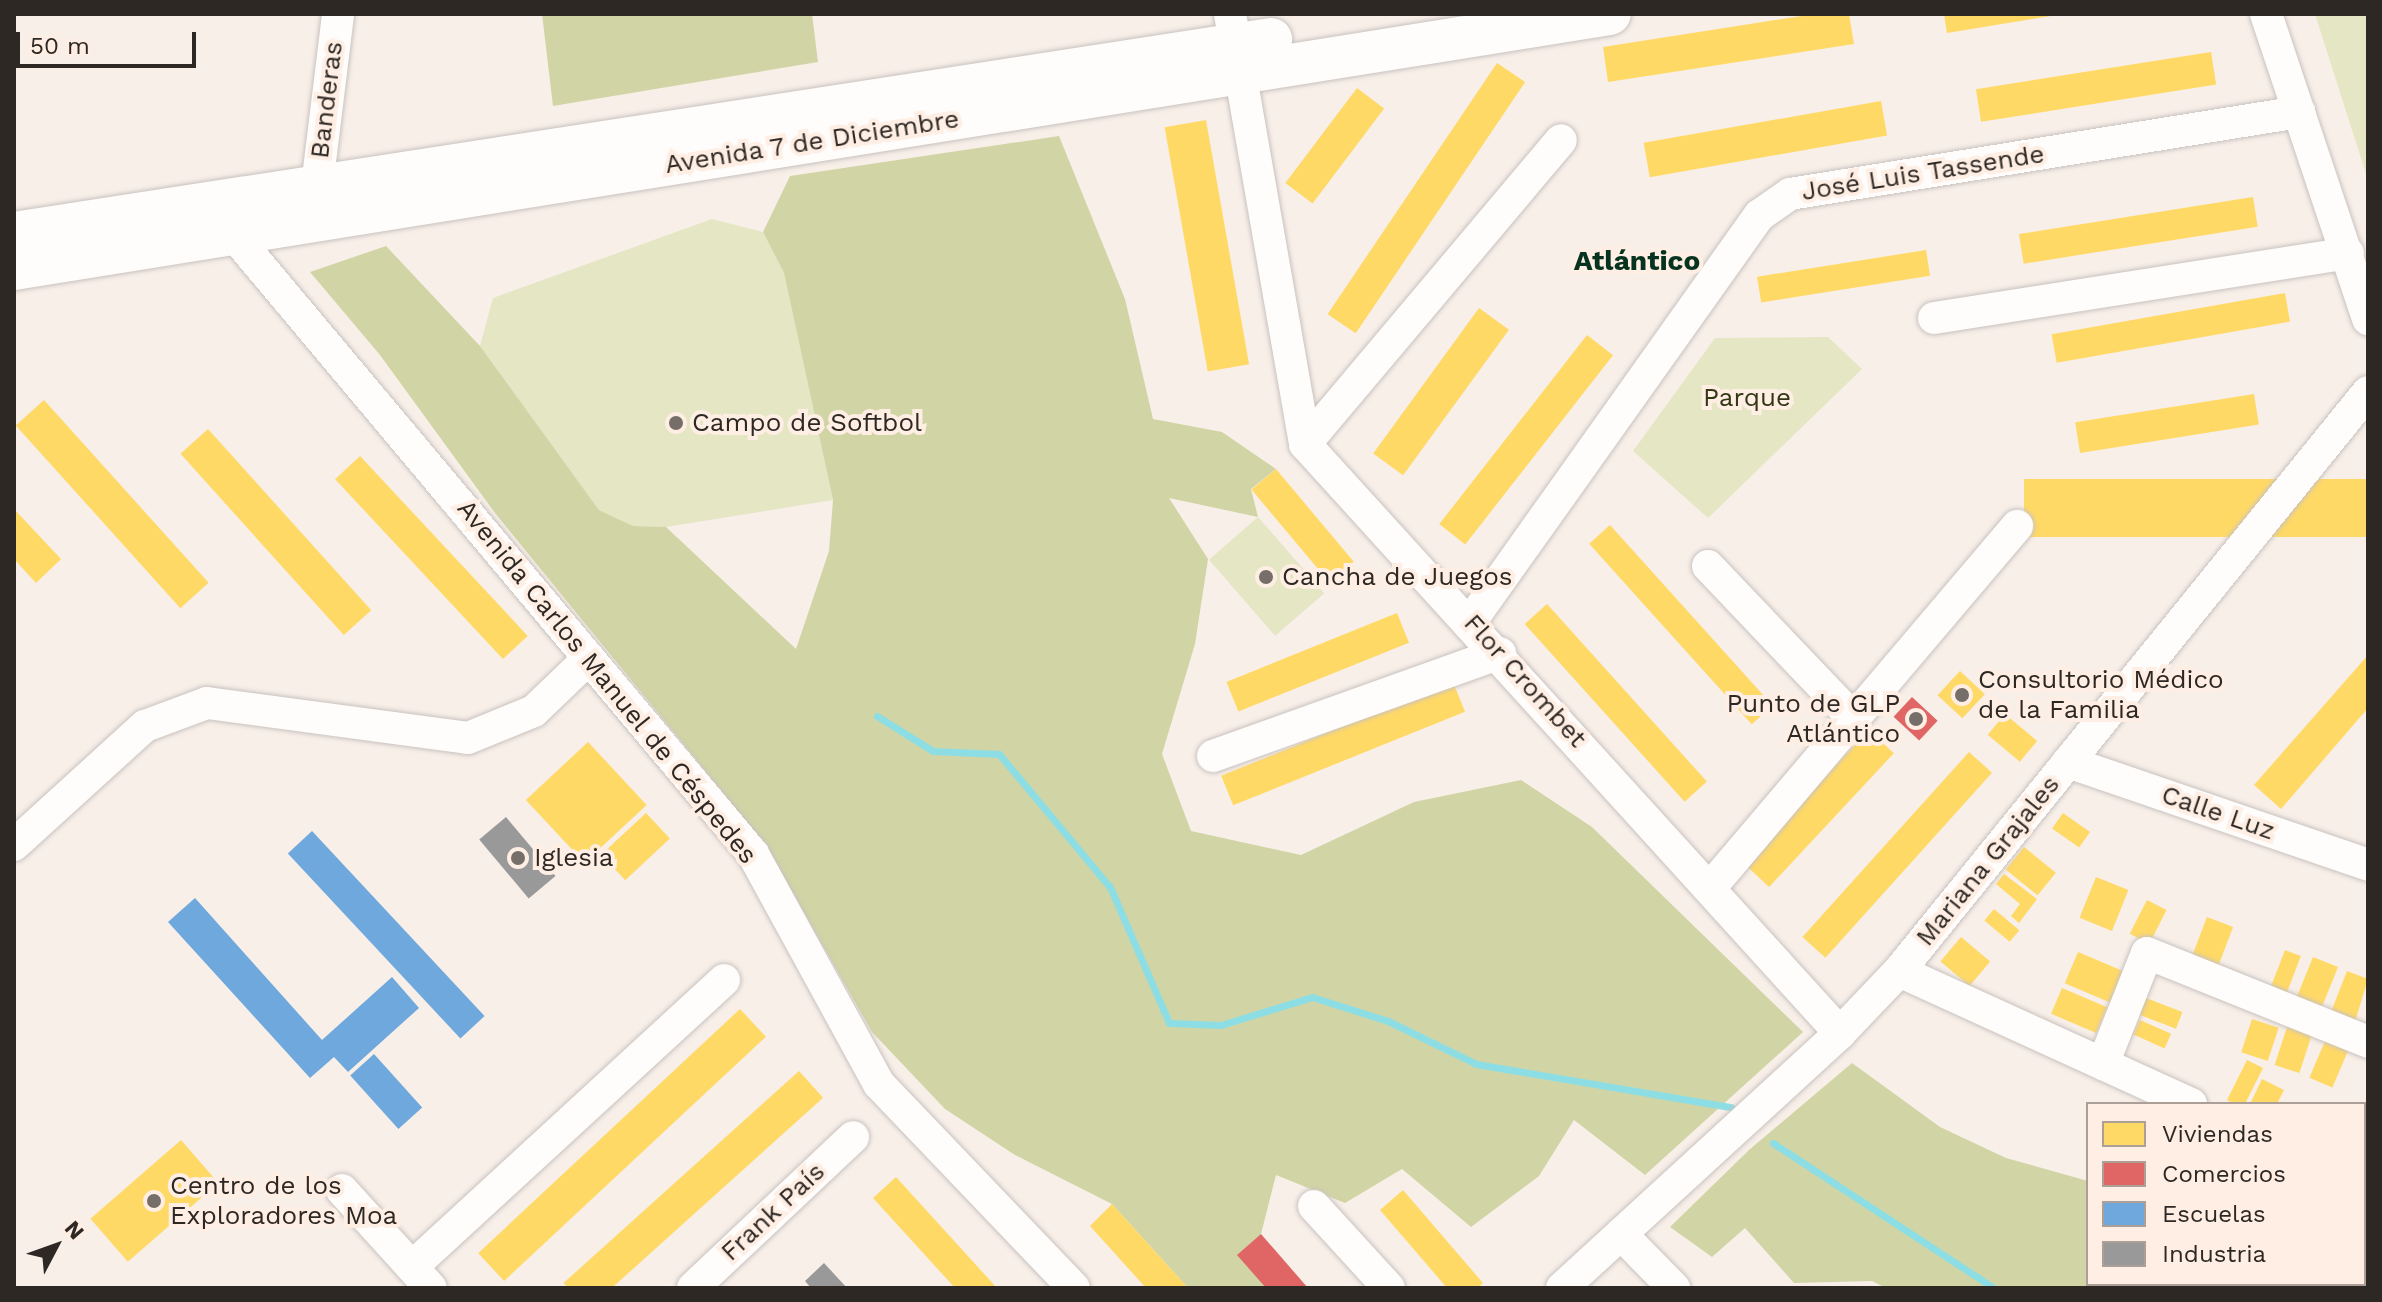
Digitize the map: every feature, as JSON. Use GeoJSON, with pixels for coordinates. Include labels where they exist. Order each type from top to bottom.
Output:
{"type":"FeatureCollection","features":[{"type":"Feature","properties":{"kind":"main road","name":"Avenida 7 de Diciembre"},"geometry":{"type":"LineString","coordinates":[[14,233],[1430,14]]}},
{"type":"Feature","properties":{"kind":"main road","name":"Avenida 7 de Diciembre"},"geometry":{"type":"LineString","coordinates":[[14,269],[236,234],[1236,44],[1610,14]]}},
{"type":"Feature","properties":{"kind":"street","name":"Banderas"},"geometry":{"type":"LineString","coordinates":[[317,186],[338,14]]}},
{"type":"Feature","properties":{"kind":"street"},"geometry":{"type":"LineString","coordinates":[[2266,14],[2368,319]]}},
{"type":"Feature","properties":{"kind":"street"},"geometry":{"type":"LineString","coordinates":[[1236,44],[1305,444]]}},
{"type":"Feature","properties":{"kind":"street","name":"José Luis Tassende"},"geometry":{"type":"LineString","coordinates":[[1471,621],[1760,215],[1790,194],[2299,112]]}},
{"type":"Feature","properties":{"kind":"street"},"geometry":{"type":"LineString","coordinates":[[1305,444],[1561,140]]}},
{"type":"Feature","properties":{"kind":"street","name":"Avenida Carlos Manuel de Céspedes"},"geometry":{"type":"LineString","coordinates":[[203,204],[236,234],[753,854],[879,1084],[1074,1288]]}},
{"type":"Feature","properties":{"kind":"street"},"geometry":{"type":"LineString","coordinates":[[1934,318],[2348,253]]}},
{"type":"Feature","properties":{"kind":"street","name":"Mariana Grajales"},"geometry":{"type":"LineString","coordinates":[[1562,1288],[1840,1033],[1899,971],[2368,392]]}},
{"type":"Feature","properties":{"kind":"street","name":"Flor Crombet"},"geometry":{"type":"LineString","coordinates":[[1305,444],[1471,621],[1840,1033]]}},
{"type":"Feature","properties":{"kind":"street"},"geometry":{"type":"LineString","coordinates":[[1710,888],[2017,526]]}},
{"type":"Feature","properties":{"kind":"street"},"geometry":{"type":"LineString","coordinates":[[1708,566],[1853,718]]}},
{"type":"Feature","properties":{"kind":"street"},"geometry":{"type":"LineString","coordinates":[[1213,756],[1500,653]]}},
{"type":"Feature","properties":{"kind":"street"},"geometry":{"type":"LineString","coordinates":[[14,845],[145,726],[207,703],[468,738],[534,711],[589,658]]}},
{"type":"Feature","properties":{"kind":"street","name":"Calle Luz"},"geometry":{"type":"LineString","coordinates":[[2068,762],[2368,865]]}},
{"type":"Feature","properties":{"kind":"street"},"geometry":{"type":"LineString","coordinates":[[2103,1064],[2147,953],[2368,1042]]}},
{"type":"Feature","properties":{"kind":"street"},"geometry":{"type":"LineString","coordinates":[[1899,971],[2187,1102]]}},
{"type":"Feature","properties":{"kind":"street"},"geometry":{"type":"LineString","coordinates":[[342,1190],[422,1278],[724,980]]}},
{"type":"Feature","properties":{"kind":"street","name":"Frank País"},"geometry":{"type":"LineString","coordinates":[[693,1288],[853,1137]]}},
{"type":"Feature","properties":{"kind":"street"},"geometry":{"type":"LineString","coordinates":[[1314,1206],[1389,1288]]}},
{"type":"Feature","properties":{"kind":"street"},"geometry":{"type":"LineString","coordinates":[[1621,1234],[1674,1288]]}},
{"type":"Feature","properties":{"kind":"green space"},"geometry":{"type":"Polygon","coordinates":[[[542,14],[812,14],[818,62],[553,106],[542,14]]]}},
{"type":"Feature","properties":{"kind":"green space"},"geometry":{"type":"Polygon","coordinates":[[[2315,14],[2368,14],[2368,180],[2315,14]]]}},
{"type":"Feature","properties":{"kind":"green space"},"geometry":{"type":"Polygon","coordinates":[[[1059,136],[1125,299],[1153,419],[1222,432],[1276,469],[1251,489],[1258,517],[1169,498],[1208,559],[1195,644],[1162,754],[1191,831],[1301,855],[1414,802],[1521,780],[1592,827],[1803,1032],[1645,1175],[1574,1120],[1539,1176],[1471,1227],[1402,1169],[1345,1203],[1276,1175],[1261,1234],[1266,1288],[1188,1288],[1112,1204],[1015,1155],[945,1109],[872,1032],[765,844],[495,513],[380,355],[310,272],[386,246],[480,346],[599,510],[633,526],[666,527],[796,649],[829,551],[833,500],[784,273],[763,232],[790,176],[1059,136]]]}},
{"type":"Feature","properties":{"kind":"green space","name":"Campo de Softbol"},"geometry":{"type":"Polygon","coordinates":[[[712,219],[763,232],[784,273],[833,500],[666,527],[633,526],[599,510],[480,346],[493,298],[712,219]]]}},
{"type":"Feature","properties":{"kind":"green space","name":"Parque"},"geometry":{"type":"Polygon","coordinates":[[[1828,337],[1862,369],[1708,518],[1633,451],[1715,338],[1828,337]]]}},
{"type":"Feature","properties":{"kind":"green space","name":"Cancha de Juegos"},"geometry":{"type":"Polygon","coordinates":[[[1258,517],[1324,593],[1275,636],[1209,560],[1258,517]]]}},
{"type":"Feature","properties":{"kind":"green space"},"geometry":{"type":"Polygon","coordinates":[[[1852,1063],[1940,1127],[2006,1158],[2086,1180],[2086,1286],[2308,1288],[1886,1288],[1872,1281],[1794,1283],[1745,1228],[1712,1257],[1670,1227],[1750,1149],[1852,1063]]]}},
{"type":"Feature","properties":{"kind":"building: Viviendas"},"geometry":{"type":"Polygon","coordinates":[[[1814,14],[1849,14],[1854,44],[1608,82],[1603,47],[1814,14]]]}},
{"type":"Feature","properties":{"kind":"building: Viviendas"},"geometry":{"type":"Polygon","coordinates":[[[1944,14],[2051,14],[2051,16],[1947,33],[1944,14]]]}},
{"type":"Feature","properties":{"kind":"building: Viviendas"},"geometry":{"type":"Polygon","coordinates":[[[2211,52],[2216,85],[1981,122],[1976,89],[2211,52]]]}},
{"type":"Feature","properties":{"kind":"building: Viviendas"},"geometry":{"type":"Polygon","coordinates":[[[1497,63],[1525,82],[1356,333],[1328,314],[1497,63]]]}},
{"type":"Feature","properties":{"kind":"building: Viviendas"},"geometry":{"type":"Polygon","coordinates":[[[1357,88],[1384,108],[1313,203],[1285,183],[1357,88]]]}},
{"type":"Feature","properties":{"kind":"building: Viviendas"},"geometry":{"type":"Polygon","coordinates":[[[1881,101],[1887,135],[1650,177],[1644,143],[1881,101]]]}},
{"type":"Feature","properties":{"kind":"building: Viviendas"},"geometry":{"type":"Polygon","coordinates":[[[1206,120],[1249,364],[1208,372],[1165,127],[1206,120]]]}},
{"type":"Feature","properties":{"kind":"building: Viviendas"},"geometry":{"type":"Polygon","coordinates":[[[2253,197],[2258,227],[2024,264],[2019,234],[2253,197]]]}},
{"type":"Feature","properties":{"kind":"building: Viviendas"},"geometry":{"type":"Polygon","coordinates":[[[1926,250],[1930,276],[1761,302],[1757,277],[1926,250]]]}},
{"type":"Feature","properties":{"kind":"building: Viviendas"},"geometry":{"type":"Polygon","coordinates":[[[2285,293],[2290,322],[2057,363],[2052,334],[2285,293]]]}},
{"type":"Feature","properties":{"kind":"building: Viviendas"},"geometry":{"type":"Polygon","coordinates":[[[1479,308],[1509,330],[1403,475],[1373,454],[1479,308]]]}},
{"type":"Feature","properties":{"kind":"building: Viviendas"},"geometry":{"type":"Polygon","coordinates":[[[1587,335],[1613,355],[1465,544],[1439,524],[1587,335]]]}},
{"type":"Feature","properties":{"kind":"building: Viviendas"},"geometry":{"type":"Polygon","coordinates":[[[2254,394],[2259,425],[2080,453],[2075,422],[2254,394]]]}},
{"type":"Feature","properties":{"kind":"building: Viviendas"},"geometry":{"type":"Polygon","coordinates":[[[44,400],[209,583],[180,608],[16,425],[44,400]]]}},
{"type":"Feature","properties":{"kind":"building: Viviendas"},"geometry":{"type":"Polygon","coordinates":[[[208,429],[371,610],[344,635],[181,454],[208,429]]]}},
{"type":"Feature","properties":{"kind":"building: Viviendas"},"geometry":{"type":"Polygon","coordinates":[[[360,456],[528,636],[503,659],[335,479],[360,456]]]}},
{"type":"Feature","properties":{"kind":"building: Viviendas"},"geometry":{"type":"Polygon","coordinates":[[[1276,469],[1354,562],[1329,582],[1251,490],[1276,469]]]}},
{"type":"Feature","properties":{"kind":"building: Viviendas"},"geometry":{"type":"Polygon","coordinates":[[[2024,479],[2368,479],[2368,537],[2024,537],[2024,479]]]}},
{"type":"Feature","properties":{"kind":"building: Viviendas"},"geometry":{"type":"Polygon","coordinates":[[[14,509],[61,559],[36,583],[14,559],[14,509]]]}},
{"type":"Feature","properties":{"kind":"building: Viviendas"},"geometry":{"type":"Polygon","coordinates":[[[1610,525],[1773,706],[1752,724],[1589,544],[1610,525]]]}},
{"type":"Feature","properties":{"kind":"building: Viviendas"},"geometry":{"type":"Polygon","coordinates":[[[1547,604],[1707,782],[1685,802],[1525,624],[1547,604]]]}},
{"type":"Feature","properties":{"kind":"building: Viviendas"},"geometry":{"type":"Polygon","coordinates":[[[1397,613],[1409,643],[1238,712],[1226,682],[1397,613]]]}},
{"type":"Feature","properties":{"kind":"building: Viviendas"},"geometry":{"type":"Polygon","coordinates":[[[2368,655],[2368,708],[2281,809],[2254,785],[2368,655]]]}},
{"type":"Feature","properties":{"kind":"building: Viviendas","name":"Consultorio Médico de la Familia"},"geometry":{"type":"Polygon","coordinates":[[[1960,671],[1985,694],[1962,718],[1937,695],[1960,671]]]}},
{"type":"Feature","properties":{"kind":"building: Viviendas"},"geometry":{"type":"Polygon","coordinates":[[[1453,682],[1465,712],[1233,805],[1221,776],[1453,682]]]}},
{"type":"Feature","properties":{"kind":"building: Viviendas"},"geometry":{"type":"Polygon","coordinates":[[[2005,714],[2037,741],[2020,762],[1988,735],[2005,714]]]}},
{"type":"Feature","properties":{"kind":"building: Viviendas"},"geometry":{"type":"Polygon","coordinates":[[[1869,730],[1894,753],[1769,887],[1744,864],[1869,730]]]}},
{"type":"Feature","properties":{"kind":"building: Viviendas"},"geometry":{"type":"Polygon","coordinates":[[[588,742],[647,805],[584,863],[526,800],[588,742]]]}},
{"type":"Feature","properties":{"kind":"building: Viviendas"},"geometry":{"type":"Polygon","coordinates":[[[1969,752],[1992,773],[1825,958],[1802,937],[1969,752]]]}},
{"type":"Feature","properties":{"kind":"building: Viviendas"},"geometry":{"type":"Polygon","coordinates":[[[646,813],[670,839],[625,880],[601,855],[646,813]]]}},
{"type":"Feature","properties":{"kind":"building: Viviendas"},"geometry":{"type":"Polygon","coordinates":[[[2063,813],[2090,832],[2079,847],[2052,829],[2063,813]]]}},
{"type":"Feature","properties":{"kind":"building: Viviendas"},"geometry":{"type":"Polygon","coordinates":[[[2024,847],[2056,873],[2038,895],[2006,870],[2024,847]]]}},
{"type":"Feature","properties":{"kind":"building: Viviendas"},"geometry":{"type":"Polygon","coordinates":[[[2004,874],[2037,899],[2019,923],[2011,916],[2020,904],[1996,884],[2004,874]]]}},
{"type":"Feature","properties":{"kind":"building: Viviendas"},"geometry":{"type":"Polygon","coordinates":[[[2096,877],[2128,890],[2112,931],[2080,918],[2096,877]]]}},
{"type":"Feature","properties":{"kind":"building: Viviendas"},"geometry":{"type":"Polygon","coordinates":[[[2147,900],[2167,910],[2149,944],[2130,934],[2147,900]]]}},
{"type":"Feature","properties":{"kind":"building: Viviendas"},"geometry":{"type":"Polygon","coordinates":[[[1994,909],[2019,930],[2010,942],[1984,920],[1994,909]]]}},
{"type":"Feature","properties":{"kind":"building: Viviendas"},"geometry":{"type":"Polygon","coordinates":[[[2207,917],[2233,927],[2216,971],[2190,961],[2207,917]]]}},
{"type":"Feature","properties":{"kind":"building: Viviendas"},"geometry":{"type":"Polygon","coordinates":[[[1961,937],[1990,961],[1970,986],[1940,962],[1961,937]]]}},
{"type":"Feature","properties":{"kind":"building: Viviendas"},"geometry":{"type":"Polygon","coordinates":[[[2285,950],[2301,956],[2287,993],[2271,987],[2285,950]]]}},
{"type":"Feature","properties":{"kind":"building: Viviendas"},"geometry":{"type":"Polygon","coordinates":[[[2078,952],[2124,972],[2111,1003],[2065,983],[2078,952]]]}},
{"type":"Feature","properties":{"kind":"building: Viviendas"},"geometry":{"type":"Polygon","coordinates":[[[2313,957],[2338,967],[2321,1010],[2296,1000],[2313,957]]]}},
{"type":"Feature","properties":{"kind":"building: Viviendas"},"geometry":{"type":"Polygon","coordinates":[[[2347,971],[2368,979],[2355,1022],[2331,1012],[2347,971]]]}},
{"type":"Feature","properties":{"kind":"building: Viviendas"},"geometry":{"type":"Polygon","coordinates":[[[2062,988],[2107,1007],[2096,1033],[2051,1014],[2062,988]]]}},
{"type":"Feature","properties":{"kind":"building: Viviendas"},"geometry":{"type":"Polygon","coordinates":[[[2146,998],[2182,1012],[2176,1029],[2140,1015],[2146,998]]]}},
{"type":"Feature","properties":{"kind":"building: Viviendas"},"geometry":{"type":"Polygon","coordinates":[[[740,1009],[766,1037],[504,1281],[478,1253],[740,1009]]]}},
{"type":"Feature","properties":{"kind":"building: Viviendas"},"geometry":{"type":"Polygon","coordinates":[[[2252,1019],[2279,1028],[2268,1061],[2241,1052],[2252,1019]]]}},
{"type":"Feature","properties":{"kind":"building: Viviendas"},"geometry":{"type":"Polygon","coordinates":[[[2140,1020],[2171,1034],[2165,1048],[2133,1035],[2140,1020]]]}},
{"type":"Feature","properties":{"kind":"building: Viviendas"},"geometry":{"type":"Polygon","coordinates":[[[2287,1027],[2312,1035],[2299,1073],[2275,1065],[2287,1027]]]}},
{"type":"Feature","properties":{"kind":"building: Viviendas"},"geometry":{"type":"Polygon","coordinates":[[[2325,1041],[2348,1051],[2332,1088],[2309,1078],[2325,1041]]]}},
{"type":"Feature","properties":{"kind":"building: Viviendas"},"geometry":{"type":"Polygon","coordinates":[[[2247,1060],[2263,1068],[2246,1102],[2227,1100],[2247,1060]]]}},
{"type":"Feature","properties":{"kind":"building: Viviendas"},"geometry":{"type":"Polygon","coordinates":[[[799,1071],[823,1098],[612,1288],[568,1288],[563,1283],[799,1071]]]}},
{"type":"Feature","properties":{"kind":"building: Viviendas"},"geometry":{"type":"Polygon","coordinates":[[[2262,1079],[2284,1090],[2278,1102],[2251,1102],[2262,1079]]]}},
{"type":"Feature","properties":{"kind":"building: Viviendas"},"geometry":{"type":"Polygon","coordinates":[[[2368,1119],[2368,1172],[2366,1171],[2368,1119]]]}},
{"type":"Feature","properties":{"kind":"building: Viviendas","name":"Centro de los Exploradores Moa"},"geometry":{"type":"Polygon","coordinates":[[[181,1140],[218,1183],[128,1262],[90,1219],[181,1140]]]}},
{"type":"Feature","properties":{"kind":"building: Viviendas"},"geometry":{"type":"Polygon","coordinates":[[[896,1177],[997,1288],[955,1288],[873,1198],[896,1177]]]}},
{"type":"Feature","properties":{"kind":"building: Viviendas"},"geometry":{"type":"Polygon","coordinates":[[[1403,1190],[1483,1283],[1477,1288],[1447,1288],[1380,1210],[1403,1190]]]}},
{"type":"Feature","properties":{"kind":"building: Viviendas"},"geometry":{"type":"Polygon","coordinates":[[[1112,1204],[1188,1288],[1146,1288],[1090,1226],[1112,1204]]]}},
{"type":"Feature","properties":{"kind":"building: Comercios","name":"Punto de GLP Atlántico"},"geometry":{"type":"Polygon","coordinates":[[[1912,697],[1938,721],[1919,741],[1894,717],[1912,697]]]}},
{"type":"Feature","properties":{"kind":"building: Comercios"},"geometry":{"type":"Polygon","coordinates":[[[1261,1234],[1308,1288],[1266,1288],[1237,1255],[1261,1234]]]}},
{"type":"Feature","properties":{"kind":"building: Escuelas"},"geometry":{"type":"Polygon","coordinates":[[[312,831],[485,1016],[460,1039],[288,854],[312,831]]]}},
{"type":"Feature","properties":{"kind":"building: Escuelas"},"geometry":{"type":"Polygon","coordinates":[[[195,898],[322,1040],[392,977],[419,1008],[348,1072],[334,1057],[310,1078],[168,922],[195,898]]]}},
{"type":"Feature","properties":{"kind":"building: Escuelas"},"geometry":{"type":"Polygon","coordinates":[[[374,1054],[422,1108],[398,1129],[350,1075],[374,1054]]]}},
{"type":"Feature","properties":{"kind":"building: Industria","name":"Iglesia"},"geometry":{"type":"Polygon","coordinates":[[[506,817],[555,876],[529,898],[479,839],[506,817]]]}},
{"type":"Feature","properties":{"kind":"building: Industria"},"geometry":{"type":"Polygon","coordinates":[[[824,1263],[847,1288],[811,1288],[805,1281],[824,1263]]]}},
{"type":"Feature","properties":{"kind":"waterway"},"geometry":{"type":"LineString","coordinates":[[877,716],[933,751],[999,754],[1110,887],[1169,1023],[1221,1025],[1312,997],[1388,1021],[1476,1064],[1731,1107]]}},
{"type":"Feature","properties":{"kind":"waterway"},"geometry":{"type":"LineString","coordinates":[[1773,1143],[1994,1288]]}},
{"type":"Feature","properties":{"kind":"place","name":"Campo de Softbol"},"geometry":{"type":"Point","coordinates":[676,423]}},
{"type":"Feature","properties":{"kind":"place","name":"Cancha de Juegos"},"geometry":{"type":"Point","coordinates":[1266,577]}},
{"type":"Feature","properties":{"kind":"place","name":"Consultorio Médico de la Familia"},"geometry":{"type":"Point","coordinates":[1962,695]}},
{"type":"Feature","properties":{"kind":"place","name":"Punto de GLP Atlántico"},"geometry":{"type":"Point","coordinates":[1916,719]}},
{"type":"Feature","properties":{"kind":"place","name":"Iglesia"},"geometry":{"type":"Point","coordinates":[518,858]}},
{"type":"Feature","properties":{"kind":"place","name":"Centro de los Exploradores Moa"},"geometry":{"type":"Point","coordinates":[154,1201]}},
{"type":"Feature","properties":{"kind":"district","name":"Atlántico"},"geometry":{"type":"Point","coordinates":[1637,261]}}]}
